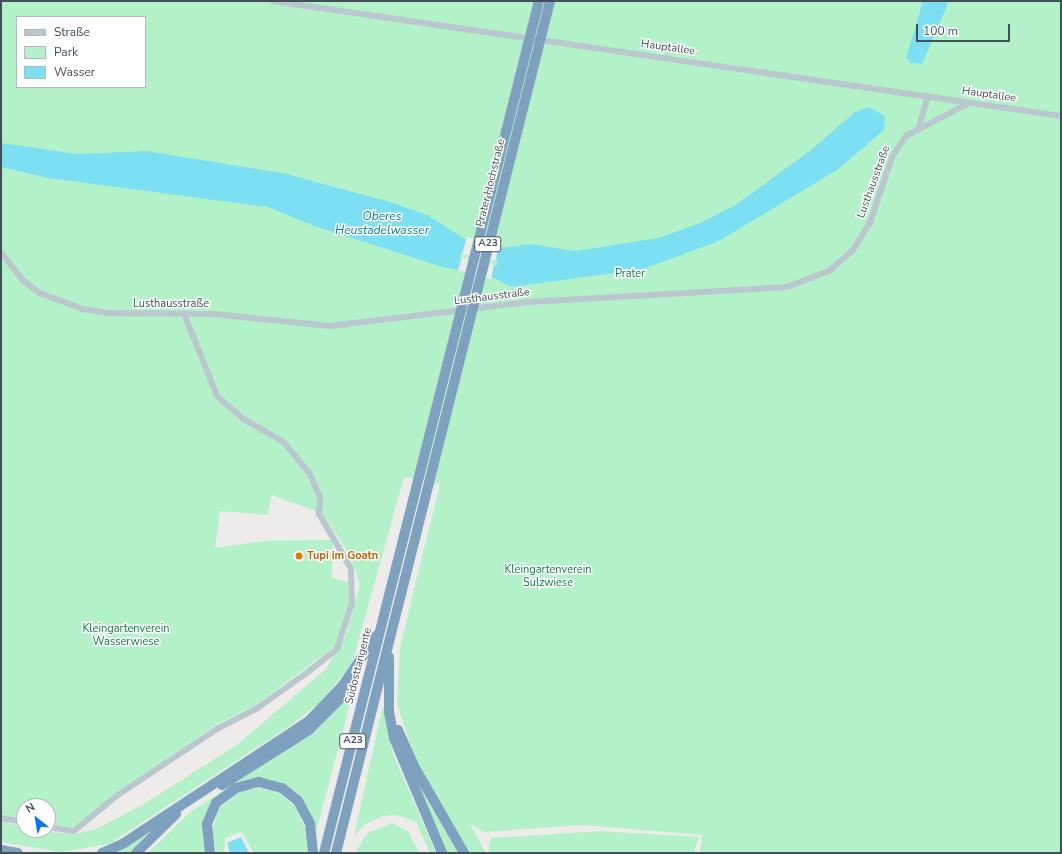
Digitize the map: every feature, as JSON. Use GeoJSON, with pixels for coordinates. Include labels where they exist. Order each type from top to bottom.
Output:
{"type":"FeatureCollection","features":[{"type":"Feature","properties":{"kind":"highway","name":"Prater Hochstraße"},"geometry":{"type":"LineString","coordinates":[[415,484],[539,1]]}},
{"type":"Feature","properties":{"kind":"highway","name":"Prater Hochstraße"},"geometry":{"type":"LineString","coordinates":[[426,487],[550,1]]}},
{"type":"Feature","properties":{"kind":"highway","name":"Südosttangente"},"geometry":{"type":"LineString","coordinates":[[324,853],[415,484]]}},
{"type":"Feature","properties":{"kind":"highway","name":"Südosttangente"},"geometry":{"type":"LineString","coordinates":[[336,853],[426,487]]}},
{"type":"Feature","properties":{"kind":"highway"},"geometry":{"type":"LineString","coordinates":[[102,853],[124,844],[309,721],[343,684],[380,630]]}},
{"type":"Feature","properties":{"kind":"highway"},"geometry":{"type":"LineString","coordinates":[[136,853],[173,816],[296,739],[330,712],[359,673],[380,630]]}},
{"type":"Feature","properties":{"kind":"highway"},"geometry":{"type":"LineString","coordinates":[[389,641],[390,701],[397,749],[442,853]]}},
{"type":"Feature","properties":{"kind":"highway"},"geometry":{"type":"LineString","coordinates":[[390,701],[405,749],[464,853]]}},
{"type":"Feature","properties":{"kind":"highway"},"geometry":{"type":"LineString","coordinates":[[210,853],[207,824],[216,803],[236,788],[259,782],[282,788],[298,801],[310,824],[313,853]]}},
{"type":"Feature","properties":{"kind":"highway"},"geometry":{"type":"LineString","coordinates":[[1,850],[18,853]]}},
{"type":"Feature","properties":{"kind":"street","name":"Hauptallee"},"geometry":{"type":"LineString","coordinates":[[273,1],[1061,116]]}},
{"type":"Feature","properties":{"kind":"street"},"geometry":{"type":"LineString","coordinates":[[919,127],[928,96]]}},
{"type":"Feature","properties":{"kind":"street","name":"Lusthausstraße"},"geometry":{"type":"LineString","coordinates":[[1,252],[24,281],[64,304],[109,313],[242,316],[330,326],[529,302],[787,287],[829,271],[853,250],[870,223],[897,146],[919,127],[969,103]]}},
{"type":"Feature","properties":{"kind":"street"},"geometry":{"type":"LineString","coordinates":[[56,828],[74,831],[118,795],[216,729],[256,709],[337,649],[354,585],[349,564],[339,545],[319,514],[320,498],[316,486],[298,456],[283,442],[243,419],[218,396],[184,314]]}},
{"type":"Feature","properties":{"kind":"street"},"geometry":{"type":"LineString","coordinates":[[1,818],[16,821]]}},
{"type":"Feature","properties":{"kind":"green space","name":"Prater"},"geometry":{"type":"Polygon","coordinates":[[[1,1],[1061,1],[1061,853],[700,853],[702,835],[582,825],[484,832],[470,824],[486,853],[469,853],[415,758],[397,704],[400,647],[440,484],[404,477],[352,664],[319,703],[290,726],[109,844],[61,852],[1,842],[1,821],[16,825],[16,838],[56,838],[56,833],[74,834],[96,829],[144,804],[238,744],[326,669],[346,635],[360,584],[350,556],[323,514],[272,495],[267,515],[220,511],[215,548],[264,541],[333,540],[332,578],[351,583],[351,598],[337,645],[254,706],[216,725],[114,795],[73,831],[56,827],[56,798],[16,798],[16,819],[1,816],[1,1]]]}},
{"type":"Feature","properties":{"kind":"green space"},"geometry":{"type":"Polygon","coordinates":[[[349,697],[351,699],[315,836],[309,814],[267,779],[215,800],[207,853],[148,853],[190,812],[315,732],[349,697]]]}},
{"type":"Feature","properties":{"kind":"green space"},"geometry":{"type":"Polygon","coordinates":[[[383,705],[393,754],[436,853],[430,853],[416,822],[397,815],[383,816],[365,824],[354,836],[383,705]]]}},
{"type":"Feature","properties":{"kind":"green space"},"geometry":{"type":"Polygon","coordinates":[[[402,753],[453,843],[458,853],[445,853],[402,753]]]}},
{"type":"Feature","properties":{"kind":"green space"},"geometry":{"type":"Polygon","coordinates":[[[262,788],[279,793],[296,807],[305,829],[308,853],[254,853],[241,832],[225,838],[224,853],[216,853],[212,831],[219,809],[240,791],[262,788]]]}},
{"type":"Feature","properties":{"kind":"green space"},"geometry":{"type":"Polygon","coordinates":[[[392,823],[408,831],[419,853],[355,853],[367,833],[392,823]]]}},
{"type":"Feature","properties":{"kind":"green space"},"geometry":{"type":"Polygon","coordinates":[[[600,831],[699,837],[694,853],[490,853],[488,850],[491,838],[600,831]]]}},
{"type":"Feature","properties":{"kind":"green space"},"geometry":{"type":"Polygon","coordinates":[[[149,833],[132,853],[112,853],[149,833]]]}},
{"type":"Feature","properties":{"kind":"water"},"geometry":{"type":"Polygon","coordinates":[[[923,1],[949,1],[922,64],[911,63],[906,58],[923,1]]]}},
{"type":"Feature","properties":{"kind":"water","name":"Oberes Heustadelwasser"},"geometry":{"type":"Polygon","coordinates":[[[868,107],[885,116],[884,130],[837,170],[719,241],[643,269],[512,287],[492,277],[443,267],[314,226],[268,207],[48,178],[1,167],[1,143],[77,154],[147,151],[287,174],[390,202],[427,215],[465,239],[501,248],[530,244],[575,251],[659,238],[700,223],[737,204],[811,150],[855,112],[868,107]],[[464,252],[459,256],[462,259],[497,266],[497,259],[464,252]]]}},
{"type":"Feature","properties":{"kind":"water"},"geometry":{"type":"Polygon","coordinates":[[[241,837],[249,853],[230,853],[227,843],[241,837]]]}},
{"type":"Feature","properties":{"kind":"pier"},"geometry":{"type":"Polygon","coordinates":[[[467,237],[499,246],[495,261],[462,254],[467,237]]]}},
{"type":"Feature","properties":{"kind":"pier"},"geometry":{"type":"Polygon","coordinates":[[[462,257],[494,265],[491,279],[458,270],[462,257]]]}},
{"type":"Feature","properties":{"kind":"place","name":"Tupi im Goatn"},"geometry":{"type":"Point","coordinates":[299,556]}},
{"type":"Feature","properties":{"kind":"park label","name":"Kleingartenverein Sulzwiese"},"geometry":{"type":"Point","coordinates":[548,577]}},
{"type":"Feature","properties":{"kind":"park label","name":"Kleingartenverein Wasserwiese"},"geometry":{"type":"Point","coordinates":[126,636]}}]}
